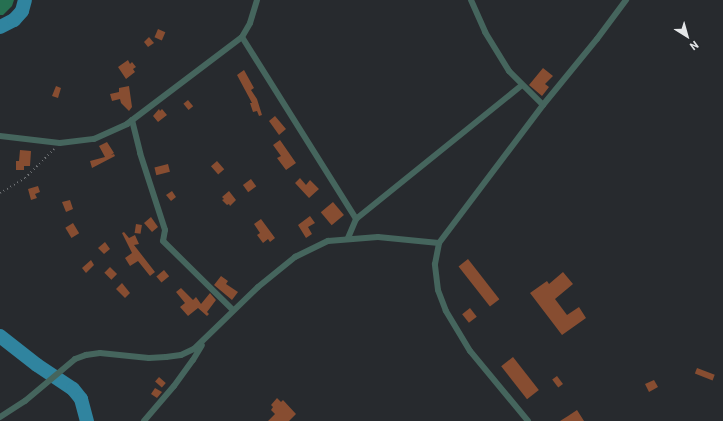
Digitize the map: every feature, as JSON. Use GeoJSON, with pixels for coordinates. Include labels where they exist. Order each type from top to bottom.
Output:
{"type":"FeatureCollection","features":[{"type":"Feature","properties":{"kind":"street"},"geometry":{"type":"LineString","coordinates":[[0,136],[60,143],[94,139],[132,120],[242,37],[250,23],[257,0]]}},
{"type":"Feature","properties":{"kind":"street"},"geometry":{"type":"LineString","coordinates":[[471,0],[496,51],[509,71],[543,104]]}},
{"type":"Feature","properties":{"kind":"street"},"geometry":{"type":"LineString","coordinates":[[528,421],[470,351],[446,311],[437,283],[435,264],[439,243],[543,104],[597,39],[626,0]]}},
{"type":"Feature","properties":{"kind":"street"},"geometry":{"type":"LineString","coordinates":[[242,37],[356,220]]}},
{"type":"Feature","properties":{"kind":"street"},"geometry":{"type":"LineString","coordinates":[[348,238],[356,220],[522,85]]}},
{"type":"Feature","properties":{"kind":"street"},"geometry":{"type":"LineString","coordinates":[[132,120],[140,153],[165,230],[163,241],[233,310]]}},
{"type":"Feature","properties":{"kind":"street"},"geometry":{"type":"LineString","coordinates":[[0,417],[25,401],[75,359],[86,355],[100,353],[148,358],[166,357],[181,355],[194,349],[203,342],[233,310],[295,257],[328,241],[348,238],[378,237],[439,243]]}},
{"type":"Feature","properties":{"kind":"street"},"geometry":{"type":"LineString","coordinates":[[144,421],[174,386],[193,360],[203,342]]}},
{"type":"Feature","properties":{"kind":"path"},"geometry":{"type":"LineString","coordinates":[[0,193],[25,178],[60,143]]}},
{"type":"Feature","properties":{"kind":"green space"},"geometry":{"type":"Polygon","coordinates":[[[0,0],[14,0],[12,6],[3,15],[0,15],[0,0]]]}},
{"type":"Feature","properties":{"kind":"building"},"geometry":{"type":"Polygon","coordinates":[[[158,29],[165,32],[162,40],[154,37],[158,29]]]}},
{"type":"Feature","properties":{"kind":"building"},"geometry":{"type":"Polygon","coordinates":[[[149,37],[154,43],[148,47],[144,42],[149,37]]]}},
{"type":"Feature","properties":{"kind":"building"},"geometry":{"type":"Polygon","coordinates":[[[128,60],[130,64],[132,62],[136,67],[133,69],[135,72],[126,79],[118,67],[128,60]]]}},
{"type":"Feature","properties":{"kind":"building"},"geometry":{"type":"Polygon","coordinates":[[[543,68],[553,76],[545,84],[549,87],[542,96],[529,85],[543,68]]]}},
{"type":"Feature","properties":{"kind":"building"},"geometry":{"type":"Polygon","coordinates":[[[244,70],[254,88],[251,90],[257,99],[262,115],[259,116],[257,111],[253,112],[250,103],[252,103],[237,75],[244,70]]]}},
{"type":"Feature","properties":{"kind":"building"},"geometry":{"type":"Polygon","coordinates":[[[56,86],[61,88],[58,98],[52,96],[56,86]]]}},
{"type":"Feature","properties":{"kind":"building"},"geometry":{"type":"Polygon","coordinates":[[[129,86],[132,107],[129,111],[121,103],[120,99],[112,101],[110,94],[119,92],[119,88],[129,86]]]}},
{"type":"Feature","properties":{"kind":"building"},"geometry":{"type":"Polygon","coordinates":[[[188,100],[193,106],[189,110],[183,104],[188,100]]]}},
{"type":"Feature","properties":{"kind":"building"},"geometry":{"type":"Polygon","coordinates":[[[159,109],[160,111],[162,109],[167,115],[158,122],[153,116],[159,109]]]}},
{"type":"Feature","properties":{"kind":"building"},"geometry":{"type":"Polygon","coordinates":[[[275,116],[286,129],[279,135],[269,121],[275,116]]]}},
{"type":"Feature","properties":{"kind":"building"},"geometry":{"type":"Polygon","coordinates":[[[280,140],[296,163],[286,170],[277,158],[281,156],[273,145],[280,140]]]}},
{"type":"Feature","properties":{"kind":"building"},"geometry":{"type":"Polygon","coordinates":[[[107,142],[114,153],[111,155],[114,154],[115,156],[92,168],[90,161],[105,157],[99,146],[107,142]]]}},
{"type":"Feature","properties":{"kind":"building"},"geometry":{"type":"Polygon","coordinates":[[[20,150],[31,151],[30,166],[24,166],[24,170],[16,170],[16,161],[19,161],[20,150]]]}},
{"type":"Feature","properties":{"kind":"building"},"geometry":{"type":"Polygon","coordinates":[[[217,161],[224,169],[218,175],[211,166],[217,161]]]}},
{"type":"Feature","properties":{"kind":"building"},"geometry":{"type":"Polygon","coordinates":[[[168,164],[170,172],[156,175],[154,167],[168,164]]]}},
{"type":"Feature","properties":{"kind":"building"},"geometry":{"type":"Polygon","coordinates":[[[300,178],[306,185],[310,180],[319,189],[309,198],[295,183],[300,178]]]}},
{"type":"Feature","properties":{"kind":"building"},"geometry":{"type":"Polygon","coordinates":[[[251,179],[256,186],[248,192],[243,185],[251,179]]]}},
{"type":"Feature","properties":{"kind":"building"},"geometry":{"type":"Polygon","coordinates":[[[38,186],[40,192],[35,194],[37,198],[31,200],[28,189],[38,186]]]}},
{"type":"Feature","properties":{"kind":"building"},"geometry":{"type":"Polygon","coordinates":[[[172,191],[176,197],[171,201],[166,195],[172,191]]]}},
{"type":"Feature","properties":{"kind":"building"},"geometry":{"type":"Polygon","coordinates":[[[229,191],[236,200],[230,206],[222,200],[224,199],[222,197],[229,191]]]}},
{"type":"Feature","properties":{"kind":"building"},"geometry":{"type":"Polygon","coordinates":[[[70,200],[73,209],[66,212],[62,202],[70,200]]]}},
{"type":"Feature","properties":{"kind":"building"},"geometry":{"type":"Polygon","coordinates":[[[333,202],[344,215],[332,225],[321,212],[333,202]]]}},
{"type":"Feature","properties":{"kind":"building"},"geometry":{"type":"Polygon","coordinates":[[[310,216],[315,223],[308,227],[312,234],[306,238],[298,225],[310,216]]]}},
{"type":"Feature","properties":{"kind":"building"},"geometry":{"type":"Polygon","coordinates":[[[151,217],[158,227],[152,232],[144,223],[151,217]]]}},
{"type":"Feature","properties":{"kind":"building"},"geometry":{"type":"Polygon","coordinates":[[[261,219],[275,238],[270,242],[268,239],[263,243],[257,235],[260,233],[254,224],[261,219]]]}},
{"type":"Feature","properties":{"kind":"building"},"geometry":{"type":"Polygon","coordinates":[[[73,223],[79,233],[71,238],[65,228],[73,223]]]}},
{"type":"Feature","properties":{"kind":"building"},"geometry":{"type":"Polygon","coordinates":[[[136,224],[142,225],[141,234],[135,233],[136,224]]]}},
{"type":"Feature","properties":{"kind":"building"},"geometry":{"type":"Polygon","coordinates":[[[124,232],[129,238],[135,235],[139,244],[134,245],[155,272],[150,276],[138,261],[130,266],[125,258],[132,253],[122,233],[124,232]]]}},
{"type":"Feature","properties":{"kind":"building"},"geometry":{"type":"Polygon","coordinates":[[[105,242],[110,249],[104,254],[98,248],[105,242]]]}},
{"type":"Feature","properties":{"kind":"building"},"geometry":{"type":"Polygon","coordinates":[[[468,259],[499,299],[490,307],[459,266],[468,259]]]}},
{"type":"Feature","properties":{"kind":"building"},"geometry":{"type":"Polygon","coordinates":[[[91,260],[94,265],[86,273],[82,268],[91,260]]]}},
{"type":"Feature","properties":{"kind":"building"},"geometry":{"type":"Polygon","coordinates":[[[110,267],[117,274],[111,280],[104,273],[110,267]]]}},
{"type":"Feature","properties":{"kind":"building"},"geometry":{"type":"Polygon","coordinates":[[[164,270],[169,276],[161,283],[156,276],[164,270]]]}},
{"type":"Feature","properties":{"kind":"building"},"geometry":{"type":"Polygon","coordinates":[[[563,272],[573,284],[555,299],[567,315],[579,307],[586,318],[562,335],[530,293],[547,281],[549,284],[563,272]]]}},
{"type":"Feature","properties":{"kind":"building"},"geometry":{"type":"Polygon","coordinates":[[[221,276],[228,281],[226,284],[238,292],[232,300],[214,285],[221,276]]]}},
{"type":"Feature","properties":{"kind":"building"},"geometry":{"type":"Polygon","coordinates":[[[122,283],[130,293],[125,298],[116,289],[122,283]]]}},
{"type":"Feature","properties":{"kind":"building"},"geometry":{"type":"Polygon","coordinates":[[[181,288],[193,300],[196,297],[201,304],[210,293],[216,300],[207,312],[209,314],[207,316],[198,308],[188,316],[180,307],[185,303],[176,292],[181,288]]]}},
{"type":"Feature","properties":{"kind":"building"},"geometry":{"type":"Polygon","coordinates":[[[470,308],[477,317],[469,323],[462,314],[470,308]]]}},
{"type":"Feature","properties":{"kind":"building"},"geometry":{"type":"Polygon","coordinates":[[[513,357],[539,390],[527,399],[501,366],[513,357]]]}},
{"type":"Feature","properties":{"kind":"building"},"geometry":{"type":"Polygon","coordinates":[[[697,368],[715,375],[713,380],[695,374],[697,368]]]}},
{"type":"Feature","properties":{"kind":"building"},"geometry":{"type":"Polygon","coordinates":[[[557,376],[563,384],[558,388],[552,380],[557,376]]]}},
{"type":"Feature","properties":{"kind":"building"},"geometry":{"type":"Polygon","coordinates":[[[159,377],[166,383],[162,387],[155,382],[159,377]]]}},
{"type":"Feature","properties":{"kind":"building"},"geometry":{"type":"Polygon","coordinates":[[[654,380],[658,387],[649,392],[645,384],[654,380]]]}},
{"type":"Feature","properties":{"kind":"building"},"geometry":{"type":"Polygon","coordinates":[[[155,388],[162,392],[157,398],[151,394],[155,388]]]}},
{"type":"Feature","properties":{"kind":"building"},"geometry":{"type":"Polygon","coordinates":[[[277,398],[281,402],[283,400],[296,414],[289,421],[268,421],[275,414],[271,410],[273,407],[271,405],[277,398]]]}},
{"type":"Feature","properties":{"kind":"building"},"geometry":{"type":"Polygon","coordinates":[[[577,410],[584,421],[560,421],[568,416],[577,410]]]}},
{"type":"Feature","properties":{"kind":"waterway"},"geometry":{"type":"LineString","coordinates":[[0,27],[14,20],[22,11],[25,0]]}},
{"type":"Feature","properties":{"kind":"waterway"},"geometry":{"type":"LineString","coordinates":[[0,336],[37,365],[73,389],[81,399],[87,421]]}}]}
